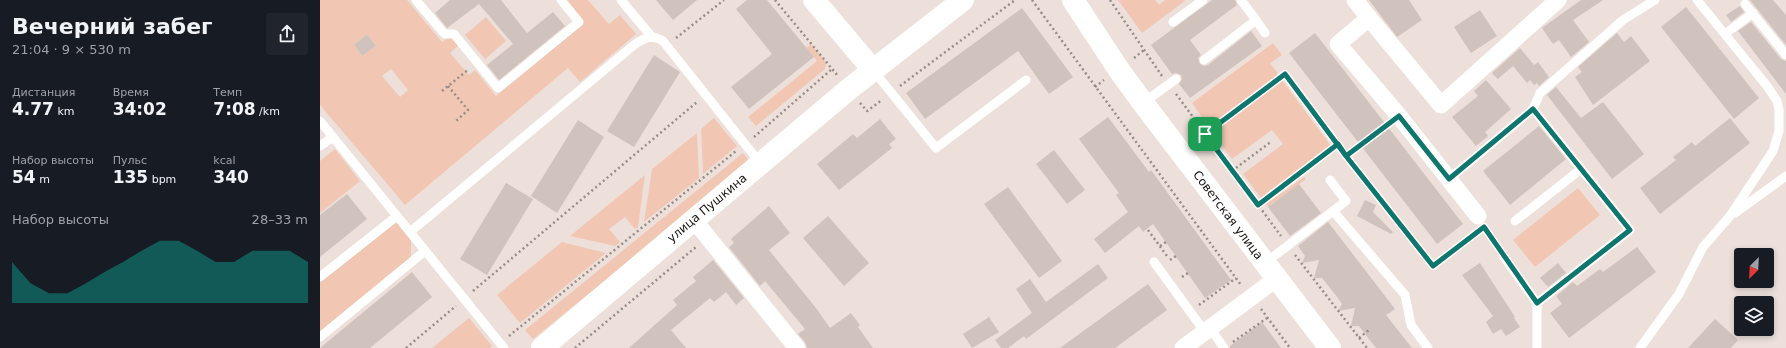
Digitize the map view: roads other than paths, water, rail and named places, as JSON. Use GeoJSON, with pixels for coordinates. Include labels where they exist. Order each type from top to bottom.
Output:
{"type":"FeatureCollection","features":[{"type":"Feature","properties":{"kind":"main road"},"geometry":{"type":"LineString","coordinates":[[814,0],[873,70]]}},
{"type":"Feature","properties":{"kind":"main road","name":"улица Пушкина"},"geometry":{"type":"LineString","coordinates":[[542,348],[760,163],[873,70],[963,0]]}},
{"type":"Feature","properties":{"kind":"main road","name":"Советская улица"},"geometry":{"type":"LineString","coordinates":[[1086,20],[1073,0],[1119,70],[1330,348]]}},
{"type":"Feature","properties":{"kind":"street"},"geometry":{"type":"LineString","coordinates":[[1355,0],[1441,105],[1558,0]]}},
{"type":"Feature","properties":{"kind":"street"},"geometry":{"type":"LineString","coordinates":[[1369,18],[1338,44],[1399,116],[1481,222]]}},
{"type":"Feature","properties":{"kind":"street"},"geometry":{"type":"LineString","coordinates":[[694,220],[797,348]]}},
{"type":"Feature","properties":{"kind":"street"},"geometry":{"type":"LineString","coordinates":[[1183,348],[1252,298],[1271,271]]}},
{"type":"Feature","properties":{"kind":"lane"},"geometry":{"type":"LineString","coordinates":[[416,0],[445,34],[454,34],[498,88],[579,22],[561,0]]}},
{"type":"Feature","properties":{"kind":"lane"},"geometry":{"type":"LineString","coordinates":[[621,0],[652,36],[663,41],[760,163]]}},
{"type":"Feature","properties":{"kind":"lane"},"geometry":{"type":"LineString","coordinates":[[1173,22],[1203,0]]}},
{"type":"Feature","properties":{"kind":"lane"},"geometry":{"type":"LineString","coordinates":[[1241,0],[1265,32]]}},
{"type":"Feature","properties":{"kind":"lane"},"geometry":{"type":"LineString","coordinates":[[1449,179],[1533,109],[1540,93],[1623,20],[1656,0]]}},
{"type":"Feature","properties":{"kind":"lane"},"geometry":{"type":"LineString","coordinates":[[1640,348],[1679,294],[1703,247],[1730,216],[1773,151],[1779,131],[1780,121],[1777,101],[1697,0]]}},
{"type":"Feature","properties":{"kind":"lane"},"geometry":{"type":"LineString","coordinates":[[1745,4],[1786,55]]}},
{"type":"Feature","properties":{"kind":"lane"},"geometry":{"type":"LineString","coordinates":[[1725,34],[1753,13]]}},
{"type":"Feature","properties":{"kind":"lane"},"geometry":{"type":"LineString","coordinates":[[1204,60],[1256,20]]}},
{"type":"Feature","properties":{"kind":"lane"},"geometry":{"type":"LineString","coordinates":[[410,232],[634,45],[645,38],[652,36]]}},
{"type":"Feature","properties":{"kind":"lane"},"geometry":{"type":"LineString","coordinates":[[873,70],[936,148],[1026,80]]}},
{"type":"Feature","properties":{"kind":"lane"},"geometry":{"type":"LineString","coordinates":[[1143,102],[1172,82]]}},
{"type":"Feature","properties":{"kind":"lane"},"geometry":{"type":"LineString","coordinates":[[1533,109],[1630,230],[1537,303]]}},
{"type":"Feature","properties":{"kind":"lane"},"geometry":{"type":"LineString","coordinates":[[320,121],[502,346]]}},
{"type":"Feature","properties":{"kind":"lane"},"geometry":{"type":"LineString","coordinates":[[320,146],[333,137]]}},
{"type":"Feature","properties":{"kind":"lane"},"geometry":{"type":"LineString","coordinates":[[1515,221],[1582,169]]}},
{"type":"Feature","properties":{"kind":"lane"},"geometry":{"type":"LineString","coordinates":[[1730,216],[1786,176]]}},
{"type":"Feature","properties":{"kind":"lane"},"geometry":{"type":"LineString","coordinates":[[1271,271],[1333,211],[1346,201],[1330,180]]}},
{"type":"Feature","properties":{"kind":"lane"},"geometry":{"type":"LineString","coordinates":[[1333,211],[1405,294],[1410,325],[1428,348]]}},
{"type":"Feature","properties":{"kind":"lane"},"geometry":{"type":"LineString","coordinates":[[320,277],[397,216]]}},
{"type":"Feature","properties":{"kind":"lane"},"geometry":{"type":"LineString","coordinates":[[320,337],[425,251]]}},
{"type":"Feature","properties":{"kind":"lane"},"geometry":{"type":"LineString","coordinates":[[1504,258],[1537,303],[1537,348]]}},
{"type":"Feature","properties":{"kind":"lane"},"geometry":{"type":"LineString","coordinates":[[1154,262],[1207,330],[1227,346]]}}]}
